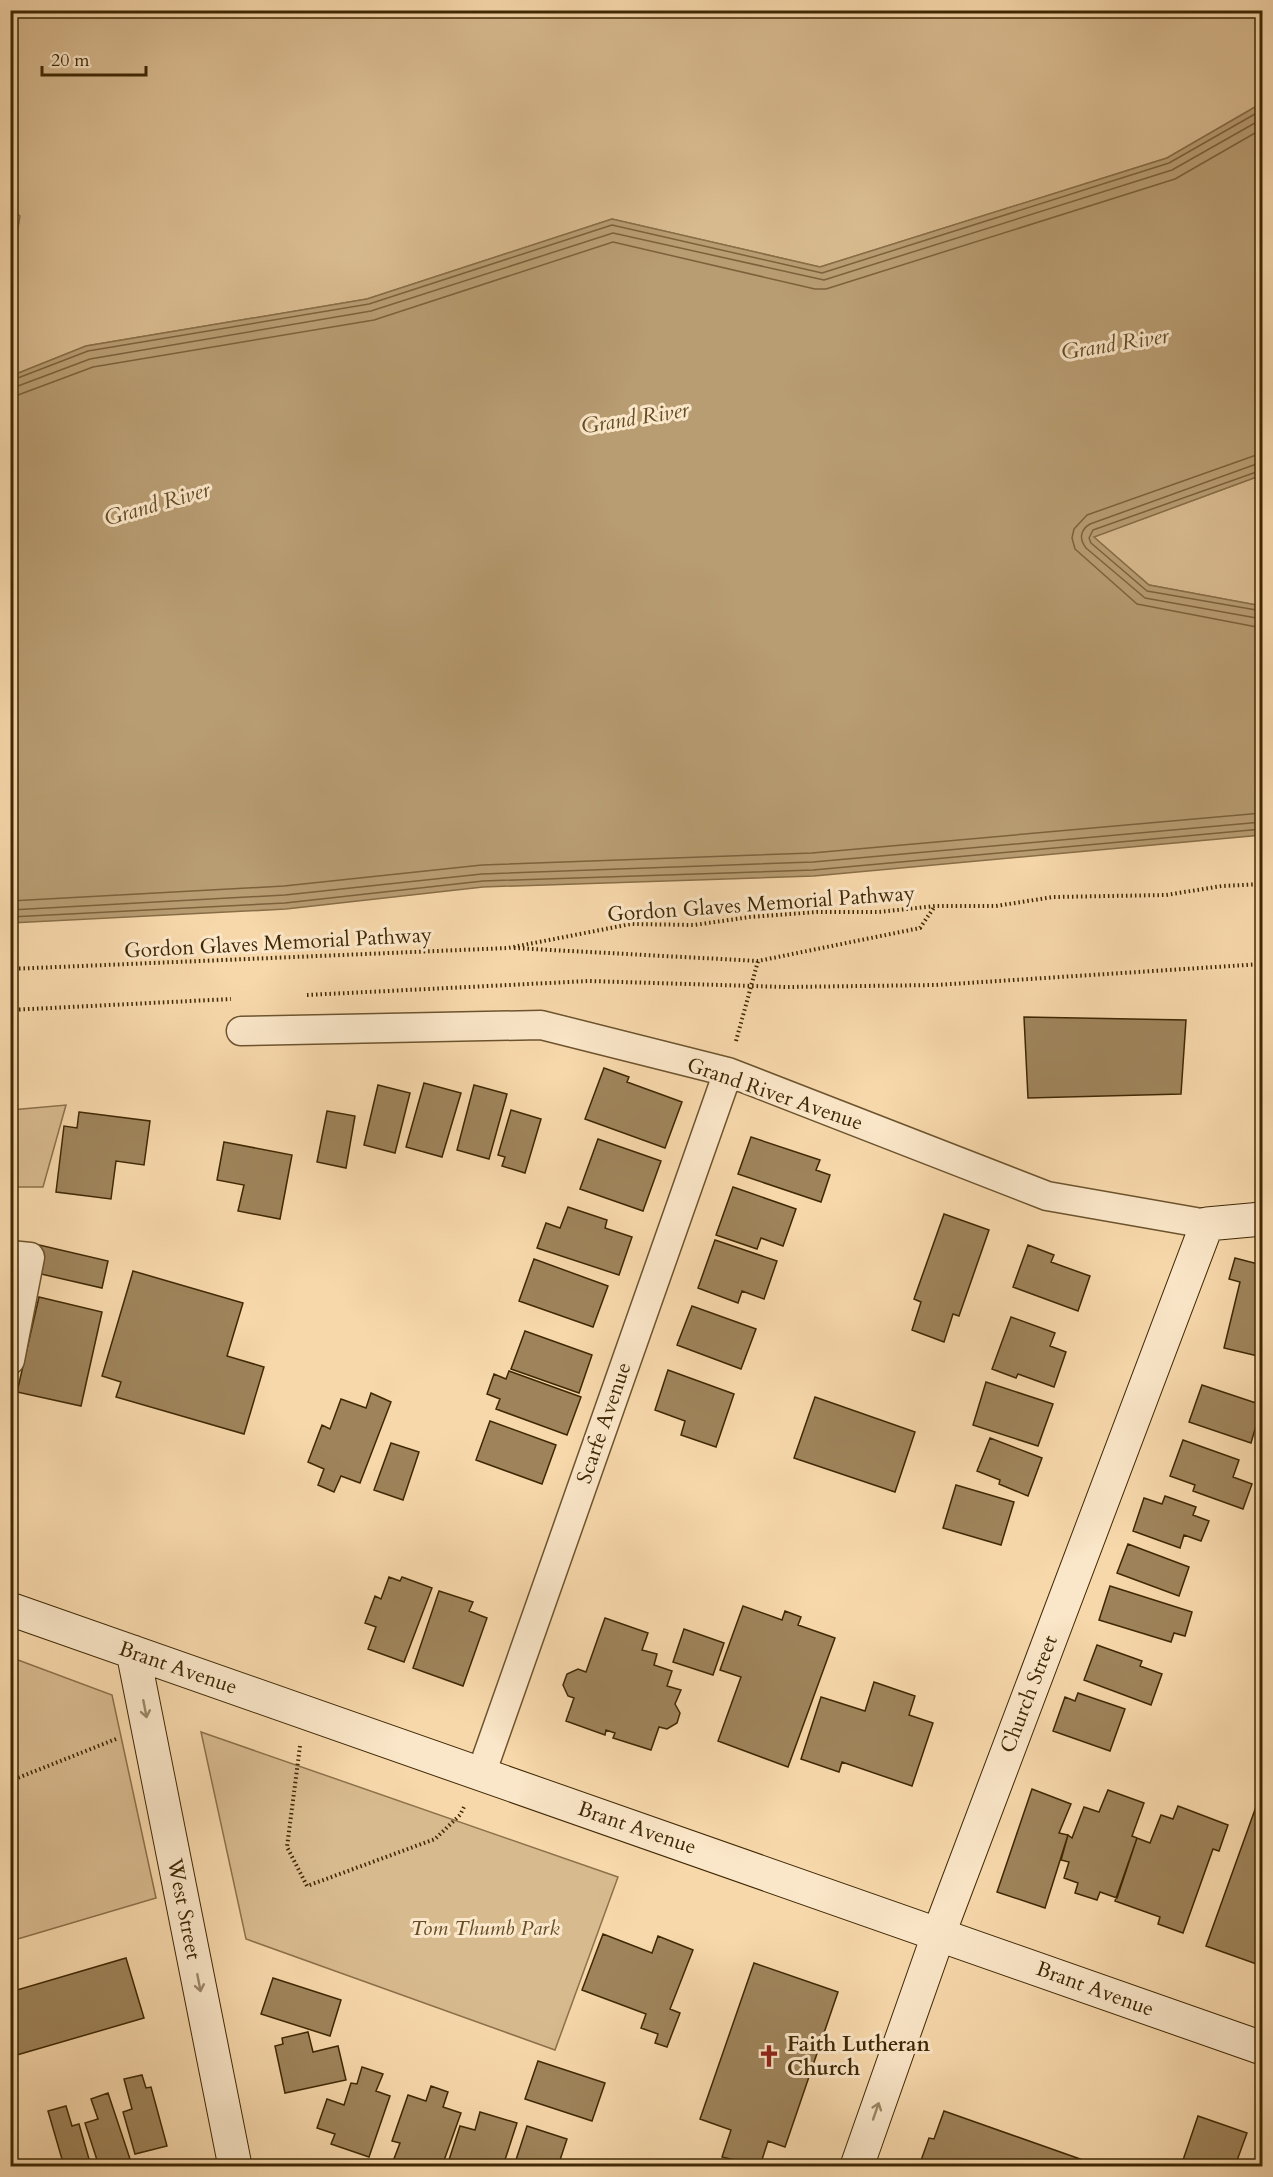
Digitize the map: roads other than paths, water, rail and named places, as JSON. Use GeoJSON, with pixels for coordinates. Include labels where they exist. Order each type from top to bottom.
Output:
{"type":"FeatureCollection","features":[{"type":"Feature","properties":{"kind":"main road","name":"Grand River Avenue"},"geometry":{"type":"LineString","coordinates":[[1207,1224],[1263,1219]]}},
{"type":"Feature","properties":{"kind":"main road","name":"Church Street"},"geometry":{"type":"LineString","coordinates":[[857,2166],[939,1933],[1207,1224]]}},
{"type":"Feature","properties":{"kind":"main road","name":"Brant Avenue"},"geometry":{"type":"LineString","coordinates":[[10,1609],[1263,2048]]}},
{"type":"Feature","properties":{"kind":"main road","name":"West Street"},"geometry":{"type":"LineString","coordinates":[[133,1652],[235,2166]]}},
{"type":"Feature","properties":{"kind":"street","name":"Grand River Avenue"},"geometry":{"type":"LineString","coordinates":[[241,1031],[541,1025],[728,1072],[1047,1196],[1207,1224]]}},
{"type":"Feature","properties":{"kind":"street","name":"Scarfe Avenue"},"geometry":{"type":"LineString","coordinates":[[481,1774],[728,1072]]}},
{"type":"Feature","properties":{"kind":"street"},"geometry":{"type":"LineString","coordinates":[[10,1255],[30,1257],[10,1360]]}},
{"type":"Feature","properties":{"kind":"water","name":"Grand River"},"geometry":{"type":"Polygon","coordinates":[[[1262,103],[1262,475],[1094,537],[1149,585],[1262,606],[1262,835],[814,876],[483,887],[286,909],[11,923],[11,376],[86,346],[367,299],[612,219],[820,267],[1167,158],[1262,103]]]}},
{"type":"Feature","properties":{"kind":"place","name":"Faith Lutheran Church"},"geometry":{"type":"Point","coordinates":[769,2056]}},
{"type":"Feature","properties":{"kind":"park label","name":"Tom Thumb Park"},"geometry":{"type":"Point","coordinates":[485,1928]}}]}
